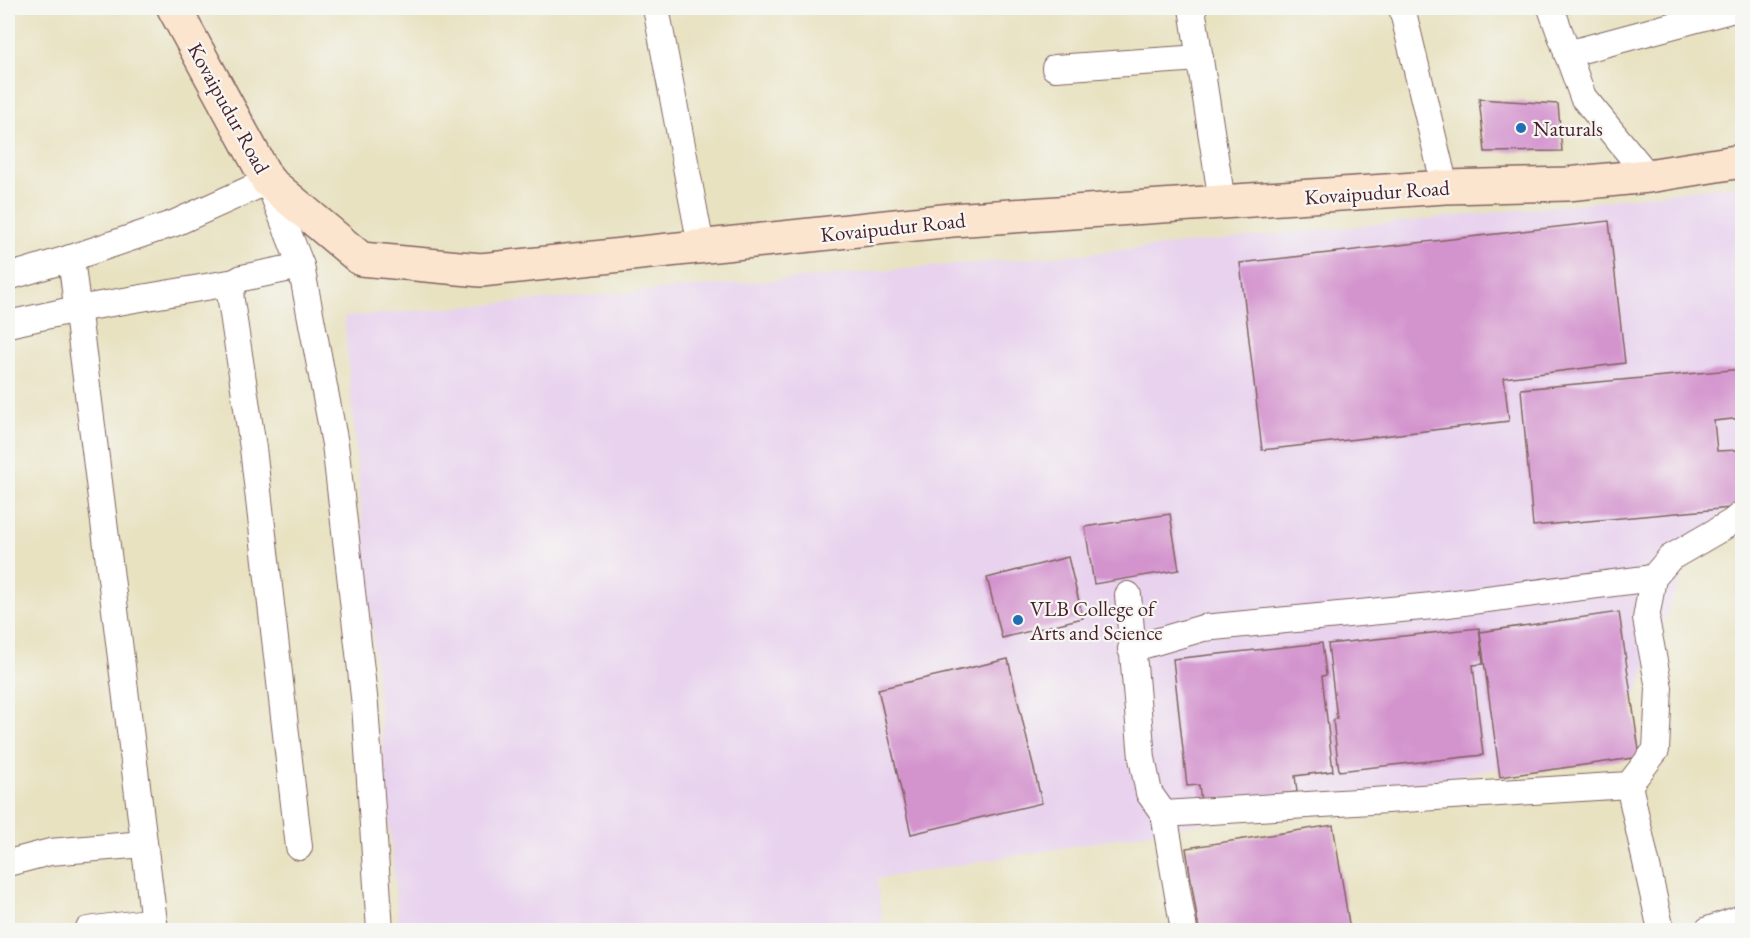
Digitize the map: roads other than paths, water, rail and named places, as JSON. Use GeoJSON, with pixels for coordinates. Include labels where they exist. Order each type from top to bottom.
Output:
{"type":"FeatureCollection","features":[{"type":"Feature","properties":{"kind":"main road","name":"Kovaipudur Road"},"geometry":{"type":"LineString","coordinates":[[174,8],[268,181],[361,258],[481,270],[952,220],[1445,187],[1567,184],[1648,176],[1743,161]]}},
{"type":"Feature","properties":{"kind":"street"},"geometry":{"type":"LineString","coordinates":[[656,8],[701,246]]}},
{"type":"Feature","properties":{"kind":"street"},"geometry":{"type":"LineString","coordinates":[[1192,8],[1222,202]]}},
{"type":"Feature","properties":{"kind":"street"},"geometry":{"type":"LineString","coordinates":[[1402,8],[1445,187]]}},
{"type":"Feature","properties":{"kind":"street"},"geometry":{"type":"LineString","coordinates":[[1551,8],[1583,97],[1648,176]]}},
{"type":"Feature","properties":{"kind":"street"},"geometry":{"type":"LineString","coordinates":[[1567,54],[1738,8]]}},
{"type":"Feature","properties":{"kind":"street"},"geometry":{"type":"LineString","coordinates":[[1055,68],[1200,58]]}},
{"type":"Feature","properties":{"kind":"street"},"geometry":{"type":"LineString","coordinates":[[8,277],[175,223],[268,181],[301,266],[335,444],[365,705],[380,930]]}},
{"type":"Feature","properties":{"kind":"street"},"geometry":{"type":"LineString","coordinates":[[71,258],[154,926],[88,930]]}},
{"type":"Feature","properties":{"kind":"street"},"geometry":{"type":"LineString","coordinates":[[8,324],[77,309],[235,282],[242,278],[301,266]]}},
{"type":"Feature","properties":{"kind":"street"},"geometry":{"type":"LineString","coordinates":[[235,282],[230,294],[253,448],[299,847]]}},
{"type":"Feature","properties":{"kind":"street"},"geometry":{"type":"LineString","coordinates":[[1164,814],[1629,785],[1656,750],[1659,688],[1646,619],[1653,578],[1670,558],[1743,514]]}},
{"type":"Feature","properties":{"kind":"street"},"geometry":{"type":"LineString","coordinates":[[1131,649],[1203,628],[1432,606],[1653,578]]}},
{"type":"Feature","properties":{"kind":"street"},"geometry":{"type":"LineString","coordinates":[[1128,596],[1142,758],[1149,793],[1164,814],[1184,930]]}},
{"type":"Feature","properties":{"kind":"street"},"geometry":{"type":"LineString","coordinates":[[1629,785],[1661,930]]}},
{"type":"Feature","properties":{"kind":"street"},"geometry":{"type":"LineString","coordinates":[[8,863],[50,852],[144,844]]}},
{"type":"Feature","properties":{"kind":"street"},"geometry":{"type":"LineString","coordinates":[[1708,930],[1743,918]]}},
{"type":"Feature","properties":{"kind":"place","name":"Naturals"},"geometry":{"type":"Point","coordinates":[1521,128]}},
{"type":"Feature","properties":{"kind":"place","name":"VLB College of Arts and Science"},"geometry":{"type":"Point","coordinates":[1018,620]}}]}
